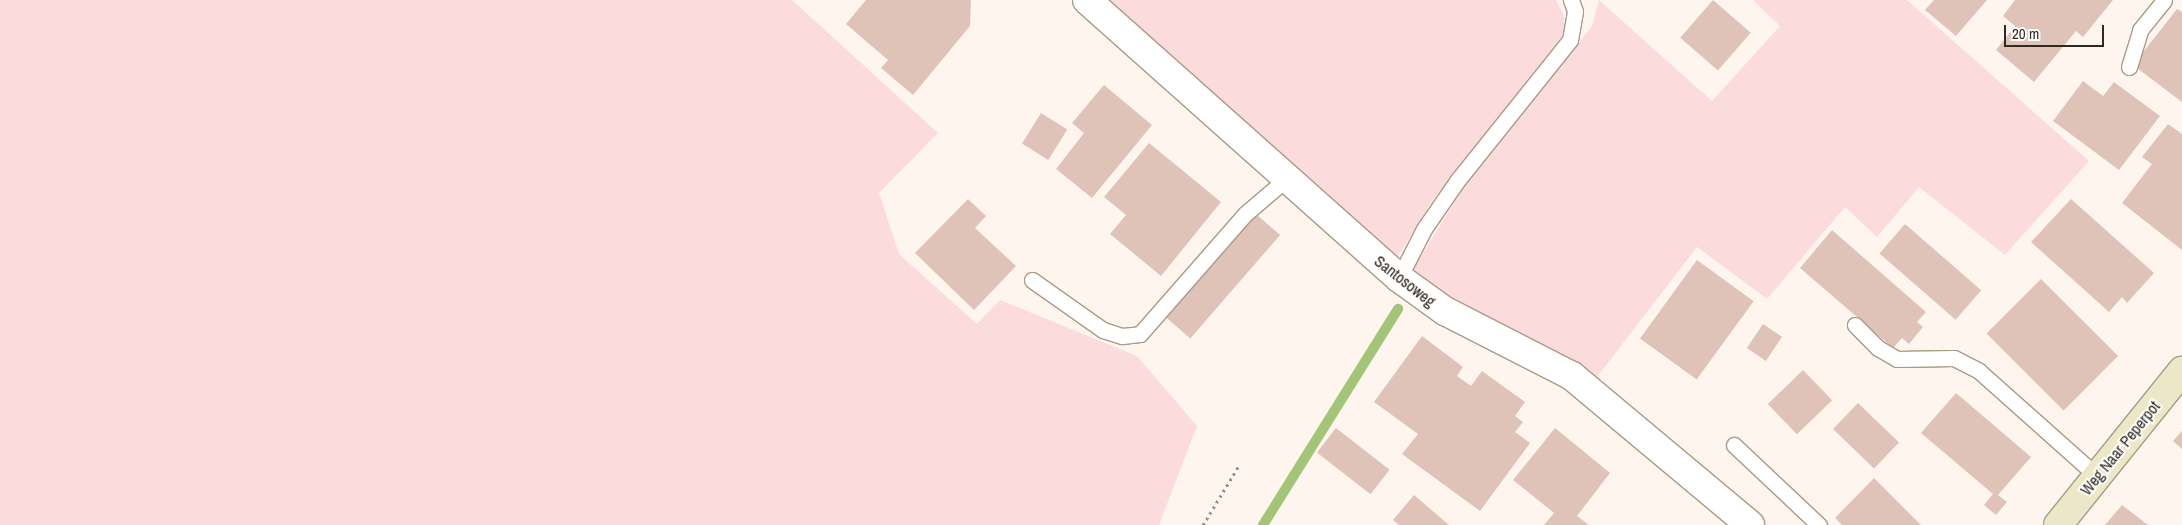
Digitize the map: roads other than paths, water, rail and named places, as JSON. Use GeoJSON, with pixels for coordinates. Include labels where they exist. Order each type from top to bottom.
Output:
{"type":"FeatureCollection","features":[{"type":"Feature","properties":{"kind":"street","name":"Santosoweg"},"geometry":{"type":"LineString","coordinates":[[1087,0],[1285,180],[1399,278],[1445,311],[1572,376],[1750,525]]}},
{"type":"Feature","properties":{"kind":"street","name":"Weg Naar Peperpot"},"geometry":{"type":"LineString","coordinates":[[2058,525],[2182,371]]}},
{"type":"Feature","properties":{"kind":"lane"},"geometry":{"type":"LineString","coordinates":[[1399,278],[1424,229],[1457,181],[1570,40],[1575,11],[1570,0]]}},
{"type":"Feature","properties":{"kind":"lane"},"geometry":{"type":"LineString","coordinates":[[2129,67],[2140,30],[2164,0]]}},
{"type":"Feature","properties":{"kind":"lane"},"geometry":{"type":"LineString","coordinates":[[1032,280],[1103,330],[1122,336],[1140,334],[1245,214],[1285,180]]}},
{"type":"Feature","properties":{"kind":"lane"},"geometry":{"type":"LineString","coordinates":[[1855,325],[1878,348],[1897,359],[1954,358],[1978,371],[2097,476]]}},
{"type":"Feature","properties":{"kind":"lane"},"geometry":{"type":"LineString","coordinates":[[1734,445],[1819,525]]}},
{"type":"Feature","properties":{"kind":"waterway"},"geometry":{"type":"LineString","coordinates":[[1263,525],[1398,309]]}}]}
